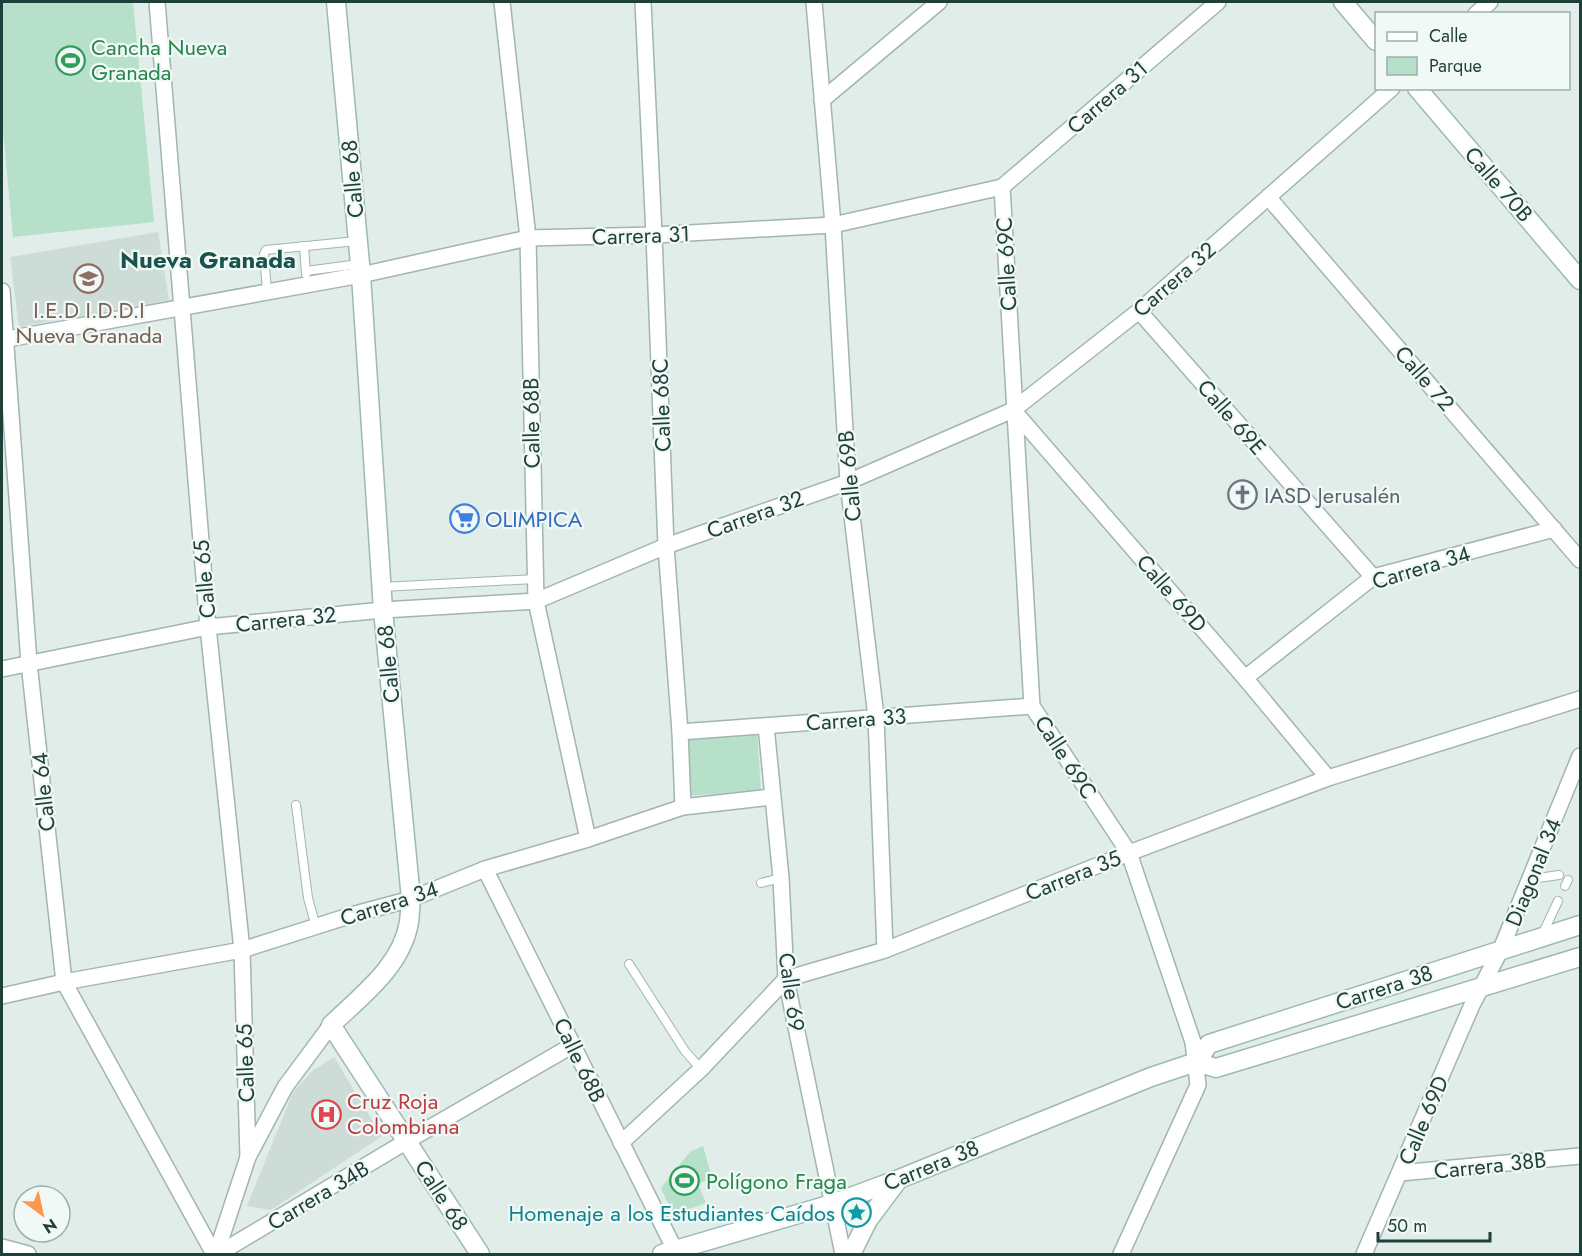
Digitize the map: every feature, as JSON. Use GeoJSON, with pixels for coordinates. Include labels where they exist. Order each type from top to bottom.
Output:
{"type":"FeatureCollection","features":[{"type":"Feature","properties":{"kind":"street","name":"Calle 65"},"geometry":{"type":"LineString","coordinates":[[157,2],[208,627],[242,950],[248,1157]]}},
{"type":"Feature","properties":{"kind":"street","name":"Calle 68"},"geometry":{"type":"LineString","coordinates":[[336,2],[360,270],[383,610],[411,899],[409,923],[404,939],[385,973],[331,1025],[480,1254]]}},
{"type":"Feature","properties":{"kind":"street","name":"Calle 68B"},"geometry":{"type":"LineString","coordinates":[[502,2],[528,238],[536,601],[588,839]]}},
{"type":"Feature","properties":{"kind":"street","name":"Calle 68C"},"geometry":{"type":"LineString","coordinates":[[643,2],[666,546],[680,732],[683,807]]}},
{"type":"Feature","properties":{"kind":"street","name":"Calle 69B"},"geometry":{"type":"LineString","coordinates":[[814,2],[833,225],[848,482],[876,717],[885,950]]}},
{"type":"Feature","properties":{"kind":"street"},"geometry":{"type":"LineString","coordinates":[[822,100],[939,2]]}},
{"type":"Feature","properties":{"kind":"street","name":"Carrera 31"},"geometry":{"type":"LineString","coordinates":[[3,339],[267,291],[307,278],[528,238],[654,235],[833,225],[1002,187],[1218,2]]}},
{"type":"Feature","properties":{"kind":"street"},"geometry":{"type":"LineString","coordinates":[[1343,2],[1375,39]]}},
{"type":"Feature","properties":{"kind":"street"},"geometry":{"type":"LineString","coordinates":[[1478,12],[1490,2]]}},
{"type":"Feature","properties":{"kind":"street","name":"Carrera 32"},"geometry":{"type":"LineString","coordinates":[[2,669],[208,627],[383,610],[536,601],[666,546],[848,482],[1013,410],[1139,311],[1390,90]]}},
{"type":"Feature","properties":{"kind":"street","name":"Calle 70B"},"geometry":{"type":"LineString","coordinates":[[1419,90],[1581,280]]}},
{"type":"Feature","properties":{"kind":"street","name":"Calle 69C"},"geometry":{"type":"LineString","coordinates":[[1002,187],[1013,410],[1032,706],[1129,853],[1192,1042],[1196,1062],[1198,1085],[1121,1254]]}},
{"type":"Feature","properties":{"kind":"street","name":"Calle 72"},"geometry":{"type":"LineString","coordinates":[[1268,197],[1581,560]]}},
{"type":"Feature","properties":{"kind":"street","name":"Calle 64"},"geometry":{"type":"LineString","coordinates":[[2,291],[3,339],[29,663],[64,982],[216,1254]]}},
{"type":"Feature","properties":{"kind":"street","name":"Calle 69E"},"geometry":{"type":"LineString","coordinates":[[1139,311],[1373,577]]}},
{"type":"Feature","properties":{"kind":"street","name":"Calle 69D"},"geometry":{"type":"LineString","coordinates":[[1013,410],[1245,678],[1328,778]]}},
{"type":"Feature","properties":{"kind":"street","name":"Carrera 34"},"geometry":{"type":"LineString","coordinates":[[1245,678],[1373,577],[1554,529]]}},
{"type":"Feature","properties":{"kind":"street","name":"Carrera 35"},"geometry":{"type":"LineString","coordinates":[[621,1143],[701,1069],[786,980],[885,950],[1129,853],[1328,778],[1581,699]]}},
{"type":"Feature","properties":{"kind":"street","name":"Carrera 33"},"geometry":{"type":"LineString","coordinates":[[680,732],[1032,706]]}},
{"type":"Feature","properties":{"kind":"street","name":"Calle 69"},"geometry":{"type":"LineString","coordinates":[[766,726],[782,878],[786,980],[843,1254]]}},
{"type":"Feature","properties":{"kind":"street","name":"Diagonal 34"},"geometry":{"type":"LineString","coordinates":[[1483,986],[1501,949],[1581,756]]}},
{"type":"Feature","properties":{"kind":"street","name":"Carrera 34"},"geometry":{"type":"LineString","coordinates":[[2,996],[64,982],[242,950],[411,899],[485,869],[588,839],[683,807],[772,797]]}},
{"type":"Feature","properties":{"kind":"street","name":"Calle 68B"},"geometry":{"type":"LineString","coordinates":[[485,869],[621,1143],[668,1252]]}},
{"type":"Feature","properties":{"kind":"street","name":"Carrera 38"},"geometry":{"type":"LineString","coordinates":[[1196,1062],[1209,1044],[1581,925]]}},
{"type":"Feature","properties":{"kind":"street","name":"Carrera 38"},"geometry":{"type":"LineString","coordinates":[[668,1252],[832,1204],[1151,1077],[1196,1062],[1216,1068],[1581,957]]}},
{"type":"Feature","properties":{"kind":"street","name":"Calle 69D"},"geometry":{"type":"LineString","coordinates":[[1364,1254],[1483,986]]}},
{"type":"Feature","properties":{"kind":"street","name":"Calle 65"},"geometry":{"type":"LineString","coordinates":[[216,1254],[248,1157],[285,1087],[331,1025]]}},
{"type":"Feature","properties":{"kind":"street","name":"Carrera 34B"},"geometry":{"type":"LineString","coordinates":[[216,1254],[573,1045]]}},
{"type":"Feature","properties":{"kind":"street","name":"Carrera 38B"},"geometry":{"type":"LineString","coordinates":[[1400,1173],[1581,1156]]}},
{"type":"Feature","properties":{"kind":"street"},"geometry":{"type":"LineString","coordinates":[[851,1254],[868,1220],[899,1179]]}},
{"type":"Feature","properties":{"kind":"street"},"geometry":{"type":"LineString","coordinates":[[2,1247],[28,1254]]}},
{"type":"Feature","properties":{"kind":"lane"},"geometry":{"type":"LineString","coordinates":[[267,291],[264,254],[266,250],[357,241]]}},
{"type":"Feature","properties":{"kind":"lane"},"geometry":{"type":"LineString","coordinates":[[304,246],[307,278]]}},
{"type":"Feature","properties":{"kind":"lane"},"geometry":{"type":"LineString","coordinates":[[382,587],[535,579]]}},
{"type":"Feature","properties":{"kind":"lane"},"geometry":{"type":"LineString","coordinates":[[296,805],[308,898],[316,927]]}},
{"type":"Feature","properties":{"kind":"lane"},"geometry":{"type":"LineString","coordinates":[[1530,880],[1559,874]]}},
{"type":"Feature","properties":{"kind":"lane"},"geometry":{"type":"LineString","coordinates":[[761,883],[782,878]]}},
{"type":"Feature","properties":{"kind":"lane"},"geometry":{"type":"LineString","coordinates":[[1541,938],[1558,901]]}},
{"type":"Feature","properties":{"kind":"lane"},"geometry":{"type":"LineString","coordinates":[[628,964],[685,1051],[701,1069]]}},
{"type":"Feature","properties":{"kind":"shaded area","name":"I.E.D I.D.D.I Nueva Granada"},"geometry":{"type":"Polygon","coordinates":[[[158,232],[169,300],[19,327],[10,257],[158,232]]]}},
{"type":"Feature","properties":{"kind":"shaded area","name":"Cruz Roja Colombiana"},"geometry":{"type":"Polygon","coordinates":[[[334,1057],[382,1136],[271,1210],[247,1206],[293,1092],[312,1071],[334,1057]]]}},
{"type":"Feature","properties":{"kind":"green space","name":"Cancha Nueva Granada"},"geometry":{"type":"Polygon","coordinates":[[[2,2],[133,2],[154,222],[13,237],[2,119],[2,2]]]}},
{"type":"Feature","properties":{"kind":"green space"},"geometry":{"type":"Polygon","coordinates":[[[757,730],[761,791],[687,796],[685,737],[757,730]]]}},
{"type":"Feature","properties":{"kind":"green space","name":"Polígono Fraga"},"geometry":{"type":"Polygon","coordinates":[[[703,1146],[712,1178],[698,1184],[706,1203],[673,1215],[661,1188],[690,1152],[703,1146]]]}},
{"type":"Feature","properties":{"kind":"green space"},"geometry":{"type":"Polygon","coordinates":[[[876,1200],[856,1234],[848,1210],[876,1200]]]}},
{"type":"Feature","properties":{"kind":"place","name":"Cancha Nueva Granada"},"geometry":{"type":"Point","coordinates":[70,60]}},
{"type":"Feature","properties":{"kind":"place","name":"I.E.D I.D.D.I Nueva Granada"},"geometry":{"type":"Point","coordinates":[89,278]}},
{"type":"Feature","properties":{"kind":"place","name":"IASD Jerusalén"},"geometry":{"type":"Point","coordinates":[1243,495]}},
{"type":"Feature","properties":{"kind":"place","name":"OLIMPICA"},"geometry":{"type":"Point","coordinates":[464,519]}},
{"type":"Feature","properties":{"kind":"place","name":"Cruz Roja Colombiana"},"geometry":{"type":"Point","coordinates":[326,1114]}},
{"type":"Feature","properties":{"kind":"place","name":"Polígono Fraga"},"geometry":{"type":"Point","coordinates":[685,1181]}},
{"type":"Feature","properties":{"kind":"place","name":"Homenaje a los Estudiantes Caídos"},"geometry":{"type":"Point","coordinates":[856,1213]}},
{"type":"Feature","properties":{"kind":"district","name":"Nueva Granada"},"geometry":{"type":"Point","coordinates":[208,260]}}]}
